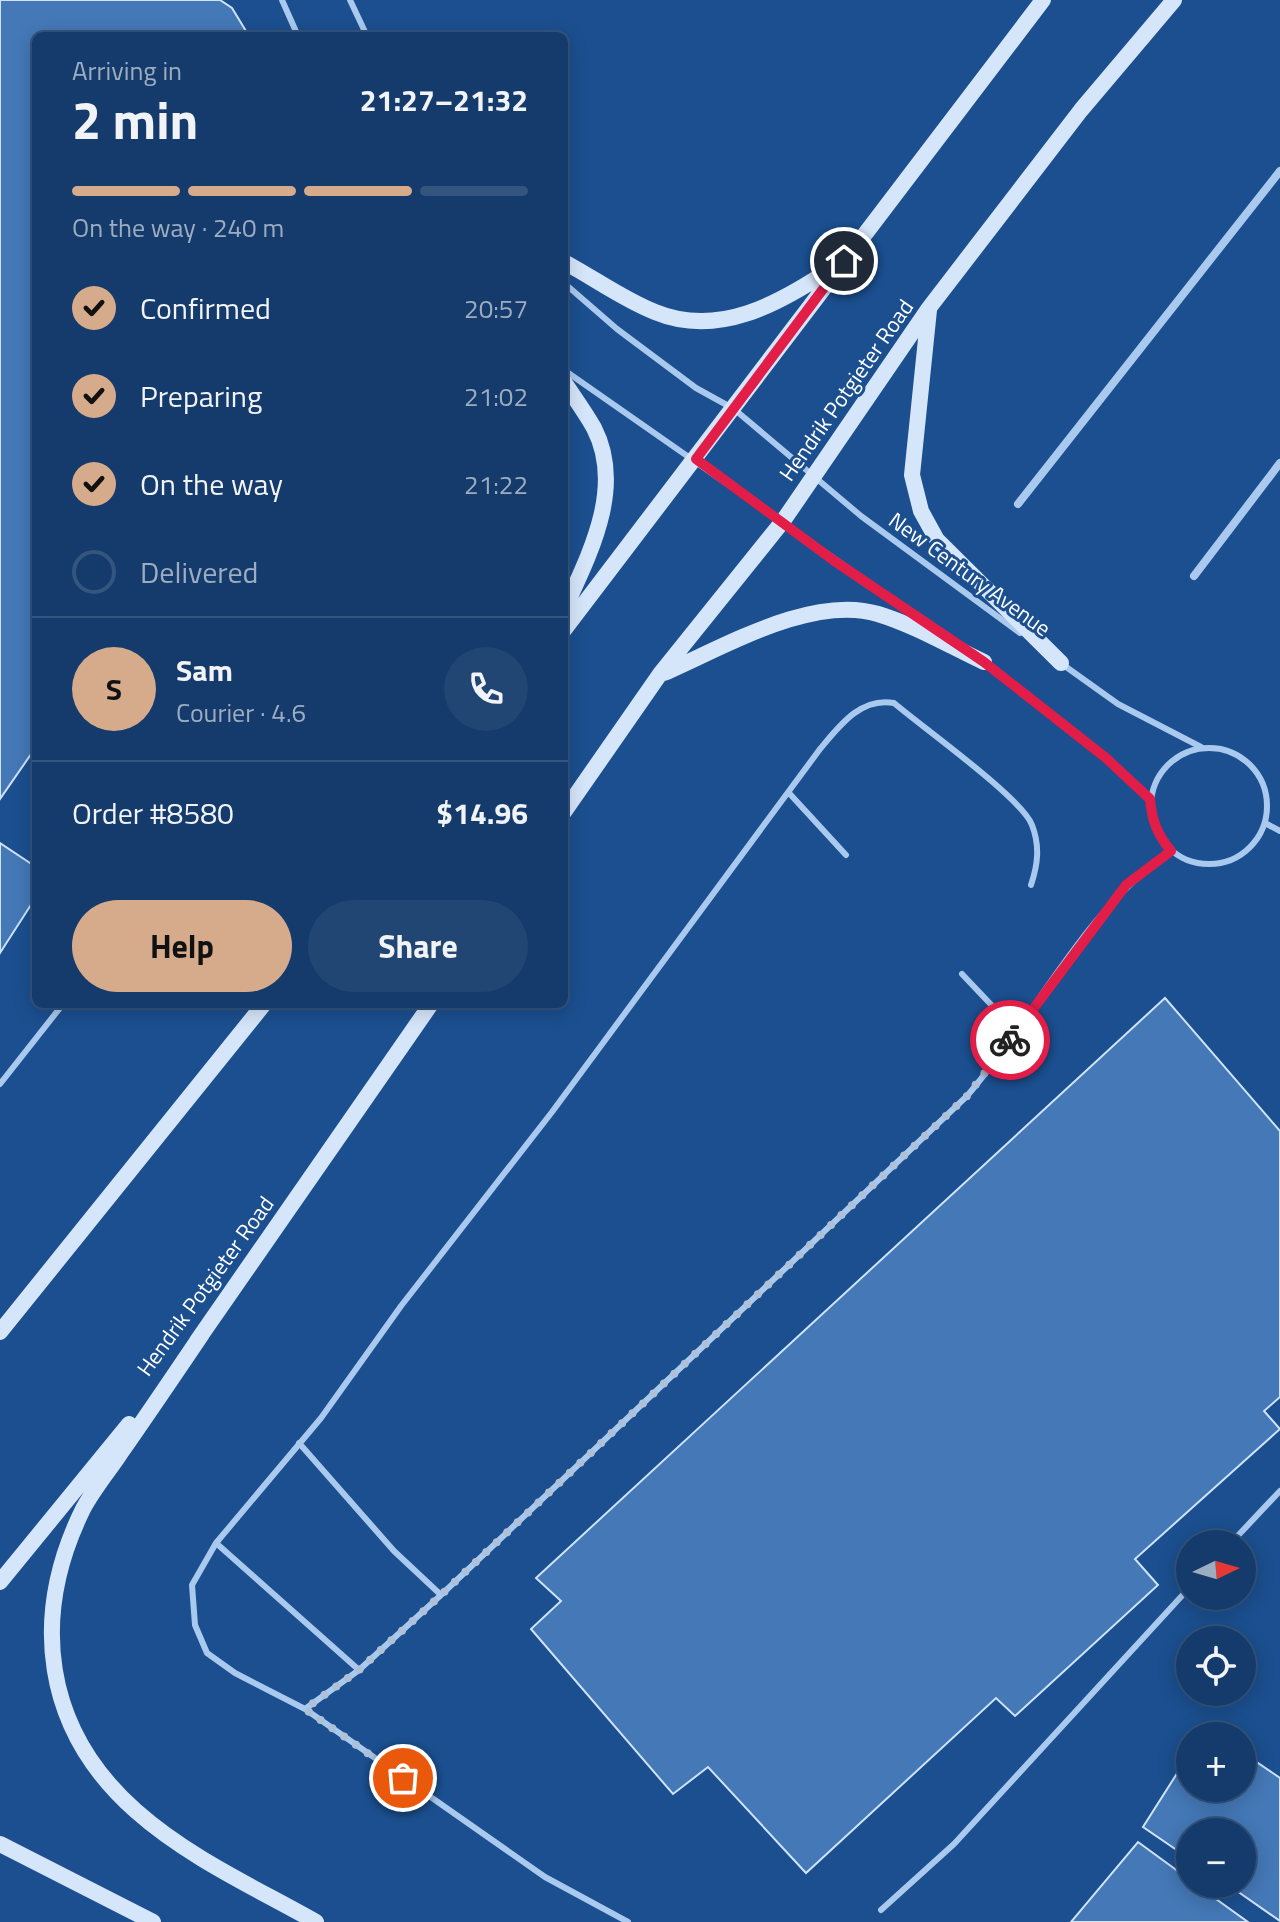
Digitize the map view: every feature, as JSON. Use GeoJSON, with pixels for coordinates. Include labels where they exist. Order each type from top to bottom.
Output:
{"type":"FeatureCollection","features":[{"type":"Feature","properties":{"kind":"main road"},"geometry":{"type":"LineString","coordinates":[[568,625],[1043,0]]}},
{"type":"Feature","properties":{"kind":"main road","name":"Hendrik Potgieter Road"},"geometry":{"type":"LineString","coordinates":[[568,806],[660,674],[783,521],[929,308],[1081,110],[1174,0]]}},
{"type":"Feature","properties":{"kind":"main road"},"geometry":{"type":"LineString","coordinates":[[568,264],[655,312],[694,323],[728,319],[758,310],[790,296],[844,261]]}},
{"type":"Feature","properties":{"kind":"main road"},"geometry":{"type":"LineString","coordinates":[[929,308],[912,475],[921,511],[937,540],[1061,663]]}},
{"type":"Feature","properties":{"kind":"main road"},"geometry":{"type":"LineString","coordinates":[[568,388],[595,430],[606,468],[605,495],[594,542],[568,601]]}},
{"type":"Feature","properties":{"kind":"main road"},"geometry":{"type":"LineString","coordinates":[[660,674],[787,620],[816,611],[848,610],[877,614],[984,662]]}},
{"type":"Feature","properties":{"kind":"main road"},"geometry":{"type":"LineString","coordinates":[[0,1332],[260,1008]]}},
{"type":"Feature","properties":{"kind":"main road","name":"Hendrik Potgieter Road"},"geometry":{"type":"LineString","coordinates":[[0,1582],[202,1334],[428,1008]]}},
{"type":"Feature","properties":{"kind":"main road"},"geometry":{"type":"LineString","coordinates":[[202,1334],[84,1506],[61,1561],[51,1609],[51,1656],[60,1699],[80,1740],[102,1775],[136,1812],[237,1880],[316,1922]]}},
{"type":"Feature","properties":{"kind":"main road"},"geometry":{"type":"LineString","coordinates":[[0,1844],[153,1922]]}},
{"type":"Feature","properties":{"kind":"street"},"geometry":{"type":"LineString","coordinates":[[1018,504],[1280,171]]}},
{"type":"Feature","properties":{"kind":"street"},"geometry":{"type":"LineString","coordinates":[[1194,576],[1280,463]]}},
{"type":"Feature","properties":{"kind":"lane"},"geometry":{"type":"LineString","coordinates":[[282,0],[296,32]]}},
{"type":"Feature","properties":{"kind":"lane"},"geometry":{"type":"LineString","coordinates":[[350,0],[365,32]]}},
{"type":"Feature","properties":{"kind":"lane","name":"New Century Avenue"},"geometry":{"type":"LineString","coordinates":[[568,286],[617,329],[696,388],[734,409],[861,516],[1118,704],[1201,747],[1220,748],[1239,755],[1264,784],[1268,804],[1265,823]]}},
{"type":"Feature","properties":{"kind":"lane"},"geometry":{"type":"LineString","coordinates":[[568,373],[696,459],[833,560],[984,662],[1106,758],[1150,799]]}},
{"type":"Feature","properties":{"kind":"lane"},"geometry":{"type":"LineString","coordinates":[[628,1922],[535,1870],[305,1709],[235,1673],[207,1653],[195,1625],[192,1585],[216,1543],[321,1418],[452,1238],[552,1112],[820,749],[854,714],[879,701],[894,703],[1024,811],[1037,846],[1038,865],[1031,885]]}},
{"type":"Feature","properties":{"kind":"lane"},"geometry":{"type":"LineString","coordinates":[[1201,747],[1182,753],[1167,764],[1156,780],[1150,799],[1151,818],[1158,836],[1171,851],[1188,861],[1206,865],[1226,862],[1243,854],[1257,841],[1265,823],[1280,831]]}},
{"type":"Feature","properties":{"kind":"lane"},"geometry":{"type":"LineString","coordinates":[[789,793],[846,855]]}},
{"type":"Feature","properties":{"kind":"lane"},"geometry":{"type":"LineString","coordinates":[[305,1709],[359,1670],[441,1595],[967,1096],[1126,885],[1171,851]]}},
{"type":"Feature","properties":{"kind":"lane"},"geometry":{"type":"LineString","coordinates":[[962,974],[1016,1031]]}},
{"type":"Feature","properties":{"kind":"lane"},"geometry":{"type":"LineString","coordinates":[[0,1084],[60,1008]]}},
{"type":"Feature","properties":{"kind":"lane"},"geometry":{"type":"LineString","coordinates":[[299,1443],[384,1540],[441,1595]]}},
{"type":"Feature","properties":{"kind":"lane"},"geometry":{"type":"LineString","coordinates":[[1243,1530],[1280,1491]]}},
{"type":"Feature","properties":{"kind":"lane"},"geometry":{"type":"LineString","coordinates":[[216,1543],[359,1670]]}},
{"type":"Feature","properties":{"kind":"lane"},"geometry":{"type":"LineString","coordinates":[[881,1910],[954,1844],[1176,1602]]}},
{"type":"Feature","properties":{"kind":"building"},"geometry":{"type":"Polygon","coordinates":[[[0,0],[220,0],[232,8],[247,32],[32,32],[32,753],[0,799],[0,0]]]}},
{"type":"Feature","properties":{"kind":"building"},"geometry":{"type":"Polygon","coordinates":[[[0,0],[220,0],[232,8],[247,32],[32,32],[32,753],[0,799],[0,0]]]}},
{"type":"Feature","properties":{"kind":"building"},"geometry":{"type":"Polygon","coordinates":[[[0,843],[32,864],[32,903],[0,953],[0,843]]]}},
{"type":"Feature","properties":{"kind":"building"},"geometry":{"type":"Polygon","coordinates":[[[1165,998],[1280,1131],[1280,1397],[1264,1411],[1280,1429],[1135,1559],[1158,1585],[1015,1716],[996,1698],[806,1873],[708,1767],[673,1794],[531,1629],[561,1601],[536,1578],[1165,998]]]}},
{"type":"Feature","properties":{"kind":"building"},"geometry":{"type":"Polygon","coordinates":[[[1256,1762],[1280,1778],[1280,1921],[1247,1898],[1256,1898],[1256,1818],[1176,1818],[1176,1849],[1143,1827],[1176,1775],[1176,1802],[1256,1802],[1256,1762]]]}},
{"type":"Feature","properties":{"kind":"building"},"geometry":{"type":"Polygon","coordinates":[[[1138,1842],[1176,1870],[1176,1898],[1215,1898],[1248,1922],[1071,1922],[1138,1842]]]}},
{"type":"Feature","properties":{"kind":"way so far"},"geometry":{"type":"LineString","coordinates":[[403,1778],[305,1709],[359,1670],[441,1595],[967,1096],[1010,1040]]}},
{"type":"Feature","properties":{"kind":"route"},"geometry":{"type":"LineString","coordinates":[[844,261],[696,459],[833,560],[984,662],[1106,758],[1150,799],[1151,818],[1158,836],[1171,851],[1126,885],[1093,925],[1010,1040]]}}]}
